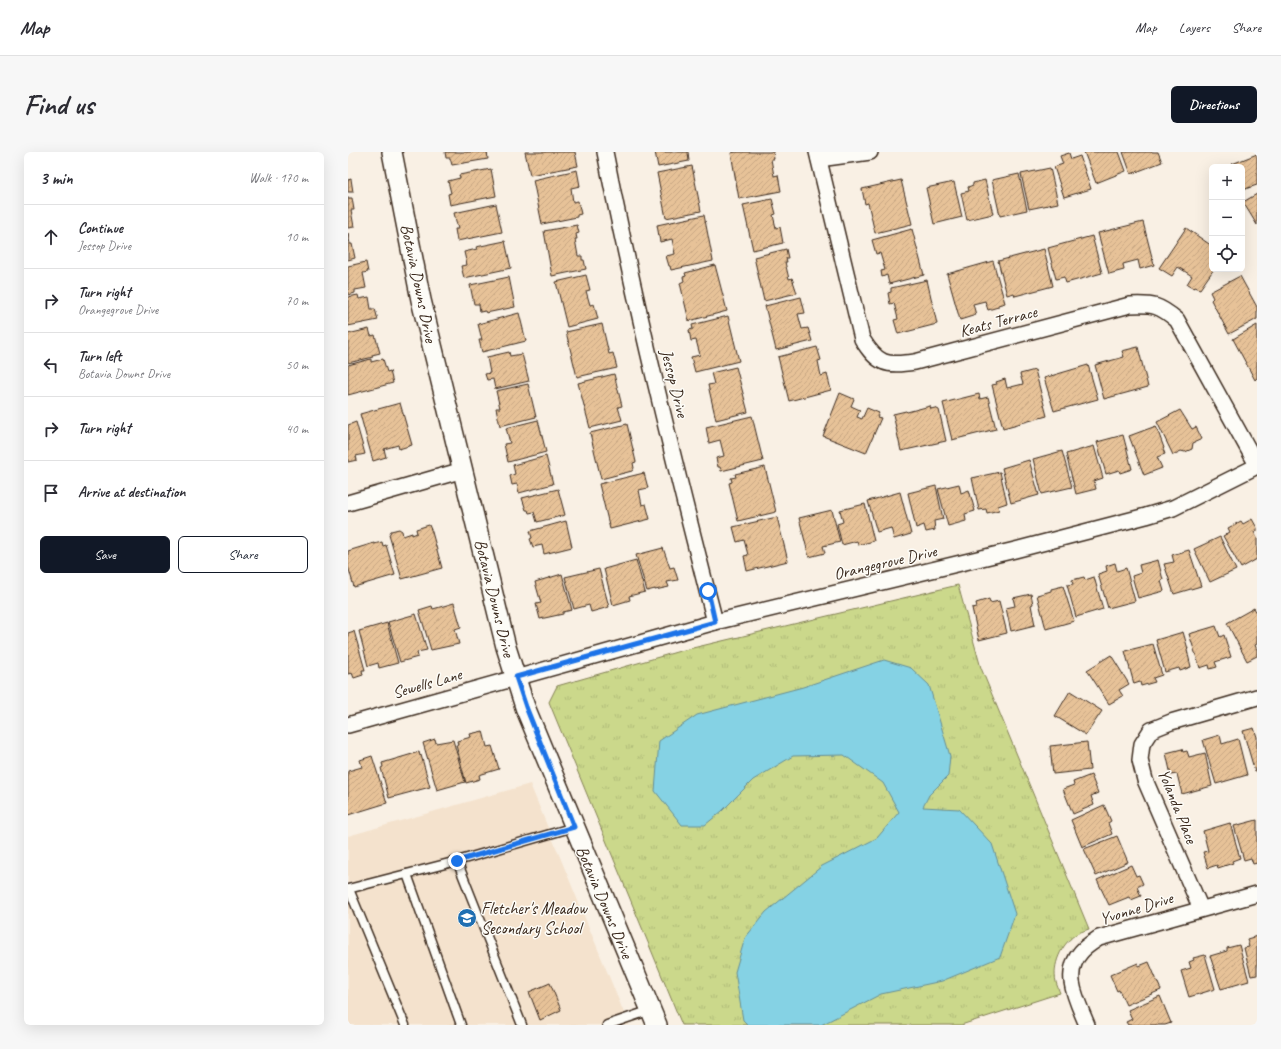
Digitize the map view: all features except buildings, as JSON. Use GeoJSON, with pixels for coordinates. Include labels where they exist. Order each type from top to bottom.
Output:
{"type":"FeatureCollection","features":[{"type":"Feature","properties":{"kind":"street","name":"Botavia Downs Drive"},"geometry":{"type":"LineString","coordinates":[[392,152],[421,300],[464,470],[506,648],[526,707],[574,827],[654,1017]]}},
{"type":"Feature","properties":{"kind":"street","name":"Jessop Drive"},"geometry":{"type":"LineString","coordinates":[[605,152],[633,288],[715,622]]}},
{"type":"Feature","properties":{"kind":"street"},"geometry":{"type":"LineString","coordinates":[[818,156],[870,152]]}},
{"type":"Feature","properties":{"kind":"street","name":"Keats Terrace"},"geometry":{"type":"LineString","coordinates":[[818,156],[862,338],[871,353],[881,361],[895,365],[915,362],[1130,305],[1148,304],[1164,309],[1177,320],[1257,465]]}},
{"type":"Feature","properties":{"kind":"street","name":"Orangegrove Drive"},"geometry":{"type":"LineString","coordinates":[[516,677],[715,622],[1015,550],[1146,516],[1173,508],[1257,465]]}},
{"type":"Feature","properties":{"kind":"street"},"geometry":{"type":"LineString","coordinates":[[348,503],[464,470]]}},
{"type":"Feature","properties":{"kind":"street","name":"Sewells Lane"},"geometry":{"type":"LineString","coordinates":[[348,725],[516,677]]}},
{"type":"Feature","properties":{"kind":"street","name":"Yolanda Place"},"geometry":{"type":"LineString","coordinates":[[1201,909],[1145,780],[1140,760],[1142,744],[1151,730],[1171,722],[1257,697]]}},
{"type":"Feature","properties":{"kind":"street","name":"Yvonne Drive"},"geometry":{"type":"LineString","coordinates":[[1087,1025],[1072,984],[1072,969],[1081,952],[1099,938],[1257,894]]}},
{"type":"Feature","properties":{"kind":"lane"},"geometry":{"type":"LineString","coordinates":[[405,1025],[349,889],[457,861],[574,827]]}},
{"type":"Feature","properties":{"kind":"lane"},"geometry":{"type":"LineString","coordinates":[[457,861],[522,1025]]}},
{"type":"Feature","properties":{"kind":"lane"},"geometry":{"type":"LineString","coordinates":[[407,874],[461,1025]]}},
{"type":"Feature","properties":{"kind":"lane"},"geometry":{"type":"LineString","coordinates":[[607,1025],[654,1017]]}},
{"type":"Feature","properties":{"kind":"shaded area","name":"Fletcher's Meadow Secondary School"},"geometry":{"type":"Polygon","coordinates":[[[530,784],[629,1025],[348,1025],[348,836],[530,784]]]}},
{"type":"Feature","properties":{"kind":"green space"},"geometry":{"type":"Polygon","coordinates":[[[958,585],[981,668],[1089,929],[1078,933],[1070,939],[1059,956],[1055,969],[1055,976],[1060,993],[961,1025],[682,1025],[549,702],[557,686],[680,651],[958,585]]]}},
{"type":"Feature","properties":{"kind":"water"},"geometry":{"type":"Polygon","coordinates":[[[884,660],[911,668],[929,685],[950,756],[948,776],[929,795],[923,807],[959,809],[992,844],[1015,914],[1000,957],[942,981],[881,994],[821,1025],[748,1025],[743,1020],[735,972],[745,938],[766,912],[822,866],[877,838],[899,812],[883,783],[844,755],[793,756],[753,780],[722,811],[705,825],[682,825],[655,791],[659,741],[697,715],[803,687],[884,660]]]}},
{"type":"Feature","properties":{"kind":"place","name":"Fletcher's Meadow Secondary School"},"geometry":{"type":"Point","coordinates":[467,918]}},
{"type":"Feature","properties":{"kind":"route"},"geometry":{"type":"LineString","coordinates":[[457,861],[574,827],[526,707],[516,677],[715,622],[708,591]]}}]}
